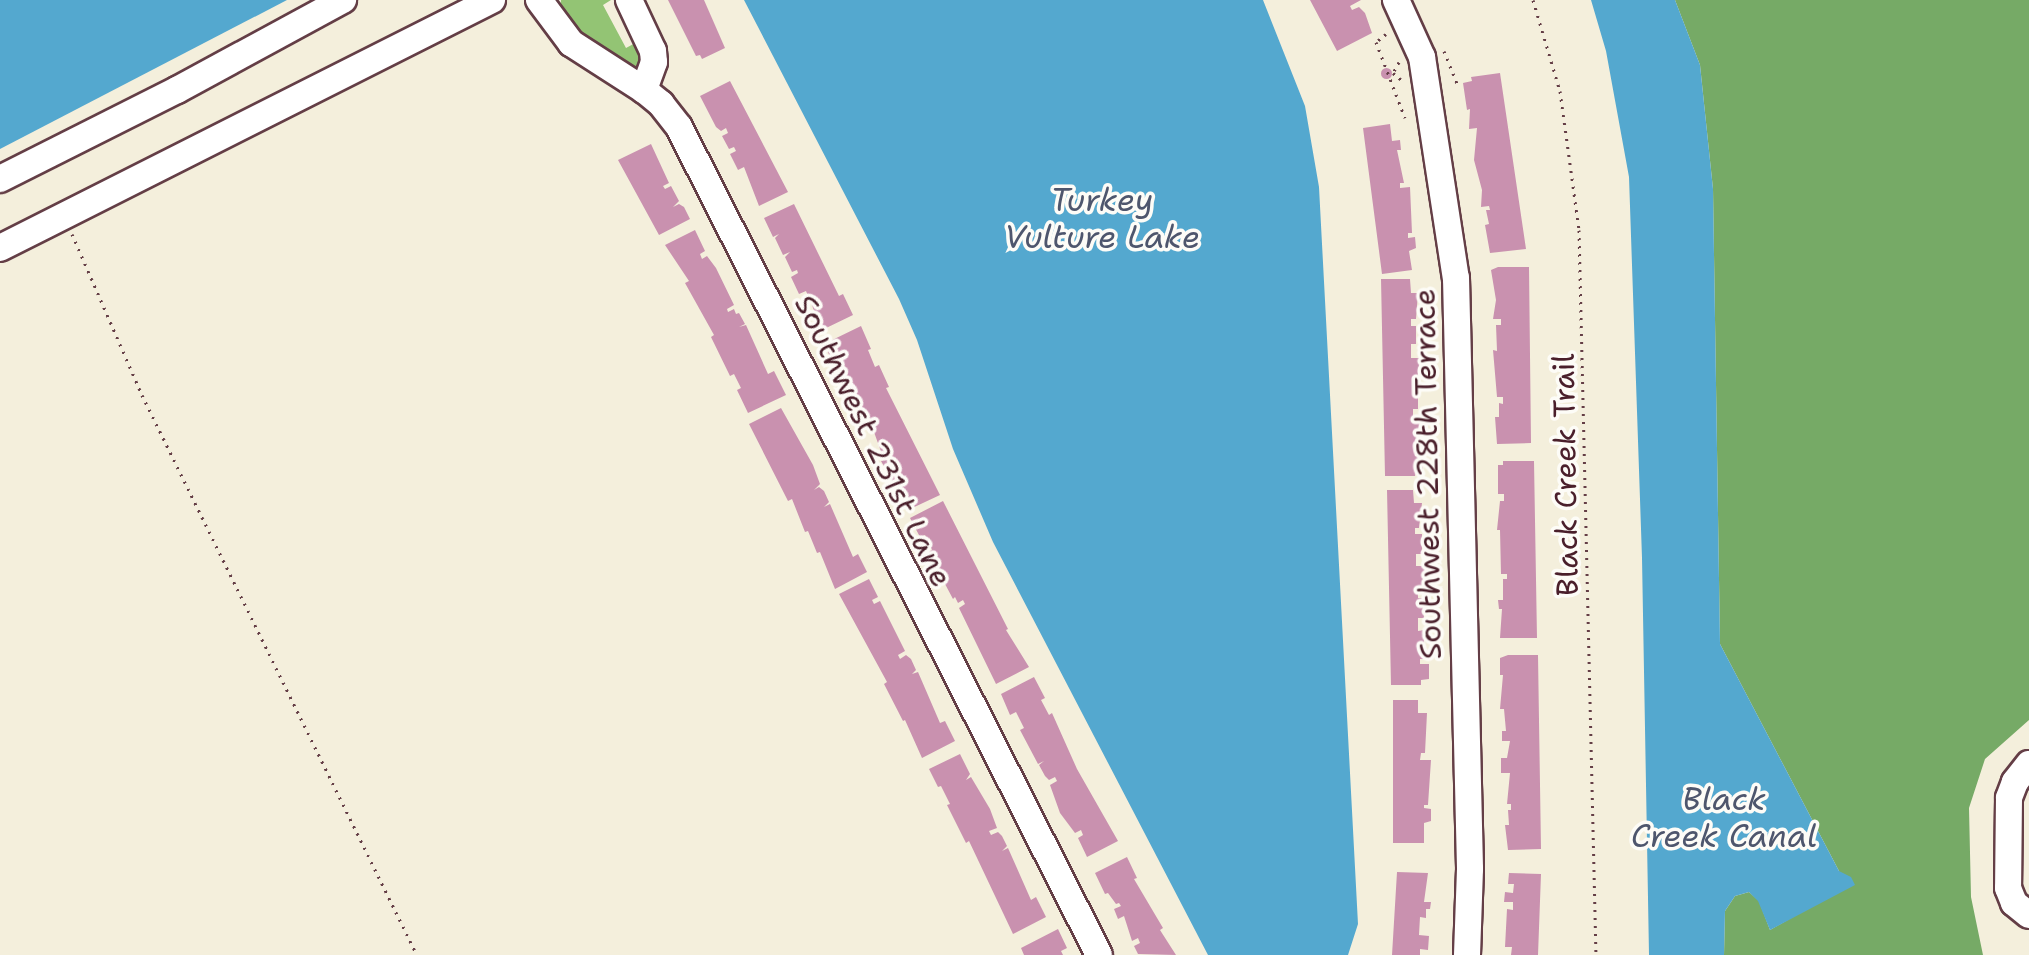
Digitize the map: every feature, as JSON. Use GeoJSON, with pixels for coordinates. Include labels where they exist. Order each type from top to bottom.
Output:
{"type":"FeatureCollection","features":[{"type":"Feature","properties":{"kind":"street"},"geometry":{"type":"LineString","coordinates":[[0,179],[177,90],[343,0]]}},
{"type":"Feature","properties":{"kind":"street"},"geometry":{"type":"LineString","coordinates":[[0,248],[492,0]]}},
{"type":"Feature","properties":{"kind":"street","name":"Southwest 231st Lane"},"geometry":{"type":"LineString","coordinates":[[539,0],[571,43],[644,90],[671,116],[693,151],[927,620],[1099,955]]}},
{"type":"Feature","properties":{"kind":"street"},"geometry":{"type":"LineString","coordinates":[[629,0],[653,51],[654,62],[644,90]]}},
{"type":"Feature","properties":{"kind":"street","name":"Southwest 228th Terrace"},"geometry":{"type":"LineString","coordinates":[[1396,0],[1422,57],[1456,278],[1470,869],[1467,955]]}},
{"type":"Feature","properties":{"kind":"street"},"geometry":{"type":"LineString","coordinates":[[2029,764],[2015,782],[2009,798],[2008,843],[2008,888],[2014,903],[2029,915]]}},
{"type":"Feature","properties":{"kind":"path","name":"Black Creek Trail"},"geometry":{"type":"LineString","coordinates":[[1533,0],[1560,91],[1579,230],[1596,955]]}},
{"type":"Feature","properties":{"kind":"path"},"geometry":{"type":"LineString","coordinates":[[1391,31],[1376,40],[1386,74],[1405,118]]}},
{"type":"Feature","properties":{"kind":"path"},"geometry":{"type":"LineString","coordinates":[[1393,73],[1394,67],[1403,61]]}},
{"type":"Feature","properties":{"kind":"path"},"geometry":{"type":"LineString","coordinates":[[1386,74],[1393,73]]}},
{"type":"Feature","properties":{"kind":"path"},"geometry":{"type":"LineString","coordinates":[[1393,73],[1401,82],[1409,82]]}},
{"type":"Feature","properties":{"kind":"path"},"geometry":{"type":"LineString","coordinates":[[64,216],[142,395],[417,955]]}},
{"type":"Feature","properties":{"kind":"green space"},"geometry":{"type":"Polygon","coordinates":[[[561,0],[611,0],[603,5],[626,48],[639,41],[644,58],[640,67],[634,69],[579,38],[560,13],[561,0]]]}},
{"type":"Feature","properties":{"kind":"green space"},"geometry":{"type":"Polygon","coordinates":[[[1675,0],[2029,0],[2029,720],[1985,759],[1969,808],[1971,897],[1983,955],[1724,955],[1725,911],[1735,896],[1749,892],[1759,901],[1770,930],[1791,918],[1839,871],[1720,644],[1713,189],[1700,65],[1675,0]]]}},
{"type":"Feature","properties":{"kind":"water"},"geometry":{"type":"Polygon","coordinates":[[[0,0],[287,0],[0,149],[0,0]]]}},
{"type":"Feature","properties":{"kind":"water","name":"Turkey Vulture Lake"},"geometry":{"type":"Polygon","coordinates":[[[744,0],[1263,0],[1305,106],[1319,187],[1358,924],[1348,955],[1208,955],[993,542],[953,449],[917,340],[899,299],[744,0]]]}},
{"type":"Feature","properties":{"kind":"water","name":"Black Creek Canal"},"geometry":{"type":"Polygon","coordinates":[[[1591,0],[1675,0],[1700,65],[1713,189],[1720,644],[1839,871],[1851,877],[1855,885],[1770,930],[1758,901],[1749,892],[1735,896],[1725,911],[1724,955],[1649,955],[1642,558],[1629,177],[1606,51],[1591,0]]]}},
{"type":"Feature","properties":{"kind":"building"},"geometry":{"type":"Polygon","coordinates":[[[668,0],[704,0],[725,48],[702,59],[700,55],[696,56],[668,0]]]}},
{"type":"Feature","properties":{"kind":"building"},"geometry":{"type":"Polygon","coordinates":[[[1310,0],[1361,0],[1350,6],[1352,10],[1359,7],[1365,13],[1372,33],[1337,51],[1310,0]]]}},
{"type":"Feature","properties":{"kind":"building"},"geometry":{"type":"Polygon","coordinates":[[[1386,67],[1392,73],[1386,79],[1380,73],[1386,67]]]}},
{"type":"Feature","properties":{"kind":"building"},"geometry":{"type":"Polygon","coordinates":[[[1500,73],[1526,249],[1490,253],[1485,225],[1489,224],[1486,210],[1490,210],[1489,206],[1481,207],[1482,190],[1474,160],[1477,128],[1469,129],[1470,109],[1467,110],[1463,83],[1472,81],[1471,77],[1500,73]]]}},
{"type":"Feature","properties":{"kind":"building"},"geometry":{"type":"Polygon","coordinates":[[[730,81],[788,192],[759,206],[744,167],[738,170],[730,154],[736,151],[734,147],[729,149],[722,136],[728,133],[726,128],[721,131],[716,127],[700,96],[730,81]]]}},
{"type":"Feature","properties":{"kind":"building"},"geometry":{"type":"Polygon","coordinates":[[[1390,124],[1392,141],[1400,140],[1401,150],[1397,150],[1404,183],[1400,183],[1400,188],[1410,187],[1412,233],[1408,233],[1408,238],[1415,237],[1416,248],[1409,251],[1412,270],[1382,274],[1363,128],[1390,124]]]}},
{"type":"Feature","properties":{"kind":"building"},"geometry":{"type":"Polygon","coordinates":[[[651,144],[669,183],[663,186],[665,189],[671,186],[679,201],[673,207],[679,204],[684,207],[690,219],[659,235],[618,160],[651,144]]]}},
{"type":"Feature","properties":{"kind":"building"},"geometry":{"type":"Polygon","coordinates":[[[794,204],[839,296],[843,294],[853,315],[822,330],[806,291],[799,294],[791,277],[798,273],[797,270],[792,272],[785,257],[790,252],[783,255],[775,238],[779,234],[773,237],[764,218],[794,204]]]}},
{"type":"Feature","properties":{"kind":"building"},"geometry":{"type":"Polygon","coordinates":[[[695,230],[705,251],[700,254],[702,259],[707,256],[716,268],[734,305],[727,309],[728,312],[734,309],[736,314],[739,313],[745,324],[739,327],[746,325],[768,374],[774,371],[786,395],[748,413],[737,390],[741,388],[734,374],[730,376],[711,337],[714,335],[685,283],[689,281],[665,245],[695,230]]]}},
{"type":"Feature","properties":{"kind":"building"},"geometry":{"type":"Polygon","coordinates":[[[1498,267],[1529,267],[1531,443],[1497,444],[1495,417],[1499,417],[1499,403],[1503,404],[1503,397],[1497,397],[1493,350],[1497,351],[1496,325],[1501,325],[1501,319],[1493,319],[1496,300],[1491,270],[1498,267]]]}},
{"type":"Feature","properties":{"kind":"building"},"geometry":{"type":"Polygon","coordinates":[[[1381,279],[1410,279],[1411,293],[1418,293],[1416,319],[1411,319],[1411,326],[1416,326],[1416,344],[1411,344],[1411,358],[1420,358],[1417,383],[1413,384],[1413,389],[1418,389],[1418,409],[1413,409],[1413,422],[1420,421],[1420,451],[1415,451],[1415,456],[1423,456],[1423,470],[1416,469],[1415,476],[1385,476],[1381,279]]]}},
{"type":"Feature","properties":{"kind":"building"},"geometry":{"type":"Polygon","coordinates":[[[861,326],[875,367],[879,365],[889,387],[886,388],[940,495],[908,510],[881,461],[884,460],[874,432],[845,376],[848,374],[842,361],[834,365],[824,344],[861,326]]]}},
{"type":"Feature","properties":{"kind":"building"},"geometry":{"type":"Polygon","coordinates":[[[781,408],[813,465],[820,484],[814,490],[819,487],[824,491],[829,502],[824,507],[830,504],[853,557],[858,554],[867,572],[835,589],[820,552],[817,553],[808,531],[805,532],[792,499],[788,501],[749,424],[781,408]]]}},
{"type":"Feature","properties":{"kind":"building"},"geometry":{"type":"Polygon","coordinates":[[[1503,461],[1534,461],[1537,638],[1500,638],[1502,609],[1499,609],[1498,600],[1503,600],[1503,579],[1507,579],[1507,574],[1501,574],[1500,530],[1497,530],[1500,501],[1504,501],[1504,494],[1498,494],[1498,465],[1503,465],[1503,461]]]}},
{"type":"Feature","properties":{"kind":"building"},"geometry":{"type":"Polygon","coordinates":[[[1387,490],[1413,490],[1414,503],[1422,503],[1419,528],[1415,528],[1415,534],[1422,534],[1422,554],[1416,554],[1416,566],[1426,566],[1422,592],[1418,592],[1418,598],[1423,598],[1424,618],[1418,618],[1418,631],[1424,630],[1424,659],[1420,659],[1420,664],[1429,664],[1429,679],[1421,680],[1421,685],[1391,685],[1387,490]]]}},
{"type":"Feature","properties":{"kind":"building"},"geometry":{"type":"Polygon","coordinates":[[[943,501],[1006,630],[1029,667],[996,684],[959,608],[965,604],[963,600],[958,603],[955,597],[953,599],[928,552],[932,550],[925,535],[920,537],[910,518],[943,501]]]}},
{"type":"Feature","properties":{"kind":"building"},"geometry":{"type":"Polygon","coordinates":[[[869,579],[878,597],[872,600],[874,604],[880,601],[905,651],[898,655],[900,659],[906,655],[911,659],[916,670],[912,674],[918,672],[940,723],[945,721],[955,741],[922,758],[884,684],[887,682],[839,594],[869,579]]]}},
{"type":"Feature","properties":{"kind":"building"},"geometry":{"type":"Polygon","coordinates":[[[1538,655],[1541,849],[1508,850],[1505,825],[1509,825],[1508,810],[1511,810],[1511,804],[1507,804],[1510,773],[1501,773],[1501,758],[1507,758],[1510,741],[1502,741],[1502,731],[1506,731],[1504,709],[1500,709],[1503,675],[1500,675],[1500,658],[1538,655]]]}},
{"type":"Feature","properties":{"kind":"building"},"geometry":{"type":"Polygon","coordinates":[[[1034,677],[1045,698],[1041,700],[1049,715],[1052,713],[1077,769],[1118,841],[1087,857],[1078,838],[1083,835],[1081,830],[1075,833],[1060,813],[1050,785],[1057,781],[1055,777],[1049,780],[1045,776],[1039,765],[1044,761],[1038,764],[1020,730],[1024,728],[1016,712],[1010,715],[1001,694],[1034,677]]]}},
{"type":"Feature","properties":{"kind":"building"},"geometry":{"type":"Polygon","coordinates":[[[1393,700],[1418,700],[1418,713],[1427,713],[1425,753],[1421,753],[1420,760],[1431,760],[1428,805],[1424,808],[1431,809],[1431,821],[1424,823],[1424,843],[1393,843],[1393,700]]]}},
{"type":"Feature","properties":{"kind":"building"},"geometry":{"type":"Polygon","coordinates":[[[960,754],[970,774],[966,780],[971,777],[990,809],[997,828],[989,831],[991,835],[998,832],[1002,836],[1007,846],[1002,851],[1008,848],[1031,900],[1036,897],[1046,917],[1013,934],[969,841],[966,843],[947,805],[950,804],[941,786],[938,787],[929,769],[960,754]]]}},
{"type":"Feature","properties":{"kind":"building"},"geometry":{"type":"Polygon","coordinates":[[[1127,857],[1137,878],[1134,879],[1176,955],[1138,954],[1134,946],[1140,943],[1138,938],[1132,941],[1124,916],[1118,919],[1114,909],[1121,906],[1108,893],[1105,894],[1095,873],[1127,857]]]}},
{"type":"Feature","properties":{"kind":"building"},"geometry":{"type":"Polygon","coordinates":[[[1397,872],[1428,873],[1424,902],[1431,902],[1430,909],[1426,909],[1426,918],[1420,917],[1419,935],[1429,936],[1428,950],[1420,949],[1420,955],[1392,955],[1397,872]]]}},
{"type":"Feature","properties":{"kind":"building"},"geometry":{"type":"Polygon","coordinates":[[[1509,873],[1541,874],[1538,955],[1511,955],[1512,947],[1505,947],[1507,909],[1513,910],[1513,902],[1504,902],[1505,892],[1513,893],[1514,884],[1508,884],[1509,873]]]}},
{"type":"Feature","properties":{"kind":"building"},"geometry":{"type":"Polygon","coordinates":[[[1058,929],[1067,948],[1061,951],[1063,955],[1024,955],[1021,948],[1058,929]]]}}]}
